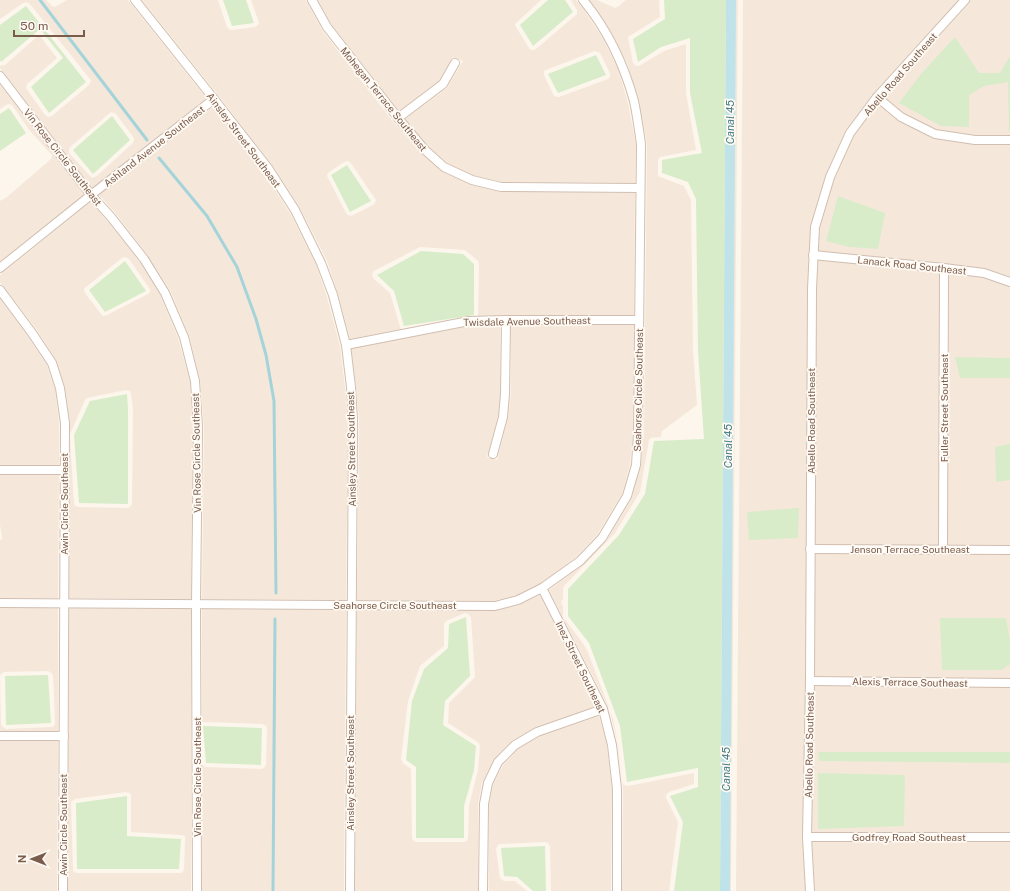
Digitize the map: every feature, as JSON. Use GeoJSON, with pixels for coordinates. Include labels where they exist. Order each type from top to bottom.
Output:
{"type":"FeatureCollection","features":[{"type":"Feature","properties":{"kind":"street","name":"Ainsley Street Southeast"},"geometry":{"type":"LineString","coordinates":[[135,0],[268,168],[295,210],[321,263],[333,295],[346,345],[353,420],[350,891]]}},
{"type":"Feature","properties":{"kind":"street","name":"Mohegan Terrace Southeast"},"geometry":{"type":"LineString","coordinates":[[312,0],[326,27],[398,118],[425,150],[444,166],[472,180],[501,187],[640,188]]}},
{"type":"Feature","properties":{"kind":"street","name":"Seahorse Circle Southeast"},"geometry":{"type":"LineString","coordinates":[[63,603],[495,606],[518,600],[542,588],[580,561],[602,538],[627,496],[636,464],[638,441],[641,144],[634,102],[623,68],[608,37],[583,0]]}},
{"type":"Feature","properties":{"kind":"street","name":"Abello Road Southeast"},"geometry":{"type":"LineString","coordinates":[[810,891],[807,837],[810,681],[812,297],[813,256],[816,227],[830,178],[850,133],[877,97],[965,0]]}},
{"type":"Feature","properties":{"kind":"street"},"geometry":{"type":"LineString","coordinates":[[398,118],[443,84],[455,63]]}},
{"type":"Feature","properties":{"kind":"street","name":"Vin Rose Circle Southeast"},"geometry":{"type":"LineString","coordinates":[[0,76],[91,195],[111,217],[144,259],[165,293],[184,337],[195,381],[198,427],[196,604],[197,891]]}},
{"type":"Feature","properties":{"kind":"street"},"geometry":{"type":"LineString","coordinates":[[877,97],[901,116],[935,134],[975,140],[1010,140]]}},
{"type":"Feature","properties":{"kind":"street","name":"Ashland Avenue Southeast"},"geometry":{"type":"LineString","coordinates":[[0,268],[214,99]]}},
{"type":"Feature","properties":{"kind":"street","name":"Lanack Road Southeast"},"geometry":{"type":"LineString","coordinates":[[813,256],[944,268],[984,274],[1010,282]]}},
{"type":"Feature","properties":{"kind":"street","name":"Fuller Street Southeast"},"geometry":{"type":"LineString","coordinates":[[943,549],[944,268]]}},
{"type":"Feature","properties":{"kind":"street","name":"Awin Circle Southeast"},"geometry":{"type":"LineString","coordinates":[[0,290],[52,363],[60,388],[65,422],[63,603],[63,891]]}},
{"type":"Feature","properties":{"kind":"street"},"geometry":{"type":"LineString","coordinates":[[493,454],[503,417],[506,394],[506,320]]}},
{"type":"Feature","properties":{"kind":"street","name":"Twisdale Avenue Southeast"},"geometry":{"type":"LineString","coordinates":[[346,345],[469,321],[639,320]]}},
{"type":"Feature","properties":{"kind":"street"},"geometry":{"type":"LineString","coordinates":[[0,470],[64,470]]}},
{"type":"Feature","properties":{"kind":"street","name":"Jenson Terrace Southeast"},"geometry":{"type":"LineString","coordinates":[[810,549],[1010,550]]}},
{"type":"Feature","properties":{"kind":"street","name":"Inez Street Southeast"},"geometry":{"type":"LineString","coordinates":[[542,588],[603,709],[612,745],[617,790],[617,891]]}},
{"type":"Feature","properties":{"kind":"street"},"geometry":{"type":"LineString","coordinates":[[0,603],[63,603]]}},
{"type":"Feature","properties":{"kind":"street","name":"Alexis Terrace Southeast"},"geometry":{"type":"LineString","coordinates":[[810,681],[1010,683]]}},
{"type":"Feature","properties":{"kind":"street"},"geometry":{"type":"LineString","coordinates":[[483,891],[484,804],[488,783],[498,762],[515,745],[538,732],[603,709]]}},
{"type":"Feature","properties":{"kind":"street"},"geometry":{"type":"LineString","coordinates":[[0,736],[64,736]]}},
{"type":"Feature","properties":{"kind":"street","name":"Godfrey Road Southeast"},"geometry":{"type":"LineString","coordinates":[[807,837],[1010,837]]}},
{"type":"Feature","properties":{"kind":"shaded area"},"geometry":{"type":"Polygon","coordinates":[[[0,0],[46,0],[55,7],[67,0],[128,0],[207,99],[92,188],[0,68],[0,66],[5,65],[39,35],[57,58],[27,84],[26,88],[48,117],[52,116],[89,85],[91,81],[90,79],[30,4],[26,2],[23,3],[0,19],[0,0]],[[111,112],[70,147],[69,150],[69,153],[92,178],[97,176],[133,143],[134,140],[116,114],[111,112]]]}},
{"type":"Feature","properties":{"kind":"shaded area"},"geometry":{"type":"Polygon","coordinates":[[[142,0],[218,0],[227,27],[232,30],[255,27],[258,25],[259,23],[251,0],[306,0],[322,30],[390,118],[421,153],[440,170],[469,184],[500,191],[635,193],[634,315],[478,316],[478,261],[465,250],[420,247],[374,271],[372,274],[373,278],[390,293],[401,329],[350,339],[338,294],[327,261],[300,208],[273,166],[142,0]],[[344,162],[328,173],[327,176],[346,213],[351,216],[373,205],[376,200],[350,162],[344,162]]]}},
{"type":"Feature","properties":{"kind":"shaded area"},"geometry":{"type":"Polygon","coordinates":[[[318,0],[541,0],[515,24],[529,48],[534,50],[577,14],[577,10],[571,0],[576,0],[603,39],[618,69],[628,103],[636,144],[635,183],[502,182],[474,176],[448,163],[429,147],[405,119],[447,88],[463,61],[453,57],[439,81],[399,111],[331,24],[318,0]],[[595,51],[544,71],[544,75],[554,96],[559,97],[610,77],[610,73],[600,53],[595,51]]]}},
{"type":"Feature","properties":{"kind":"shaded area"},"geometry":{"type":"Polygon","coordinates":[[[589,0],[597,0],[615,8],[626,0],[659,0],[660,17],[628,37],[633,63],[636,66],[639,66],[664,51],[686,44],[686,93],[696,150],[660,157],[658,160],[658,176],[684,186],[691,200],[693,351],[697,405],[662,431],[661,437],[651,438],[649,440],[640,492],[615,533],[564,586],[563,599],[561,602],[563,607],[563,617],[587,650],[610,710],[549,590],[583,565],[607,540],[632,498],[641,466],[644,433],[647,144],[639,102],[628,66],[613,35],[589,0]]]}},
{"type":"Feature","properties":{"kind":"shaded area"},"geometry":{"type":"Polygon","coordinates":[[[730,0],[738,0],[731,891],[724,891],[727,498],[732,264],[729,264],[730,0]]]}},
{"type":"Feature","properties":{"kind":"shaded area"},"geometry":{"type":"Polygon","coordinates":[[[743,0],[1010,0],[1010,891],[736,891],[743,0]]]}},
{"type":"Feature","properties":{"kind":"shaded area"},"geometry":{"type":"Polygon","coordinates":[[[0,85],[84,194],[0,262],[0,201],[7,197],[51,159],[52,156],[30,131],[12,105],[6,105],[0,109],[0,85]]]}},
{"type":"Feature","properties":{"kind":"shaded area"},"geometry":{"type":"Polygon","coordinates":[[[213,107],[263,171],[290,213],[316,264],[327,297],[340,346],[348,420],[346,600],[202,599],[204,427],[200,380],[189,335],[170,290],[148,256],[116,214],[99,195],[213,107]]]}},
{"type":"Feature","properties":{"kind":"shaded area"},"geometry":{"type":"Polygon","coordinates":[[[91,202],[139,261],[160,295],[178,338],[190,382],[193,428],[191,599],[69,598],[70,438],[75,506],[130,507],[132,504],[133,409],[131,394],[130,391],[126,390],[87,398],[70,434],[70,422],[65,387],[56,360],[37,330],[0,282],[0,275],[91,202]],[[125,257],[122,258],[84,289],[85,293],[103,316],[150,292],[150,289],[129,259],[125,257]]]}},
{"type":"Feature","properties":{"kind":"shaded area"},"geometry":{"type":"Polygon","coordinates":[[[0,299],[28,336],[47,365],[55,389],[59,423],[59,465],[0,465],[0,299]]]}},
{"type":"Feature","properties":{"kind":"shaded area"},"geometry":{"type":"Polygon","coordinates":[[[500,325],[500,393],[498,416],[487,457],[497,460],[508,418],[511,394],[511,325],[634,325],[633,433],[630,464],[622,494],[597,535],[576,557],[540,584],[516,596],[494,601],[357,600],[359,420],[351,348],[469,326],[500,325]]]}},
{"type":"Feature","properties":{"kind":"shaded area"},"geometry":{"type":"Polygon","coordinates":[[[0,474],[59,474],[58,598],[0,598],[0,540],[2,539],[2,536],[0,525],[0,474]]]}},
{"type":"Feature","properties":{"kind":"shaded area"},"geometry":{"type":"Polygon","coordinates":[[[540,595],[596,707],[536,727],[512,741],[494,759],[482,783],[478,804],[478,891],[355,891],[357,610],[495,610],[519,605],[540,595]],[[465,613],[446,621],[444,624],[444,646],[420,666],[408,701],[401,759],[403,763],[411,769],[412,838],[416,842],[463,842],[467,841],[468,838],[469,806],[478,770],[480,746],[479,743],[448,723],[449,703],[475,677],[471,617],[465,613]]]}},
{"type":"Feature","properties":{"kind":"shaded area"},"geometry":{"type":"Polygon","coordinates":[[[0,608],[58,608],[58,731],[0,731],[0,677],[1,725],[3,727],[6,729],[51,727],[54,726],[55,723],[53,675],[50,672],[4,672],[0,676],[0,608]]]}},
{"type":"Feature","properties":{"kind":"shaded area"},"geometry":{"type":"Polygon","coordinates":[[[69,608],[191,609],[191,891],[68,891],[69,608]],[[126,792],[75,799],[71,802],[73,871],[76,873],[183,872],[185,836],[131,832],[131,794],[126,792]]]}},
{"type":"Feature","properties":{"kind":"shaded area"},"geometry":{"type":"Polygon","coordinates":[[[202,609],[346,610],[344,891],[202,891],[202,765],[206,767],[264,768],[266,765],[267,728],[262,724],[202,722],[202,609]]]}},
{"type":"Feature","properties":{"kind":"shaded area"},"geometry":{"type":"Polygon","coordinates":[[[610,712],[613,719],[617,741],[610,712]]]}},
{"type":"Feature","properties":{"kind":"shaded area"},"geometry":{"type":"Polygon","coordinates":[[[599,716],[607,745],[612,790],[611,891],[551,891],[550,846],[545,842],[498,845],[496,849],[500,878],[504,881],[515,881],[527,891],[489,891],[489,805],[493,785],[503,765],[519,748],[540,736],[599,716]]]}},
{"type":"Feature","properties":{"kind":"shaded area"},"geometry":{"type":"Polygon","coordinates":[[[0,740],[58,740],[57,891],[0,891],[0,740]]]}},
{"type":"Feature","properties":{"kind":"shaded area"},"geometry":{"type":"Polygon","coordinates":[[[617,741],[618,744],[622,782],[617,741]]]}},
{"type":"Feature","properties":{"kind":"shaded area"},"geometry":{"type":"Polygon","coordinates":[[[694,773],[694,784],[669,792],[666,795],[666,798],[678,822],[669,891],[622,891],[622,782],[624,785],[628,786],[694,773]]]}},
{"type":"Feature","properties":{"kind":"green space"},"geometry":{"type":"Polygon","coordinates":[[[223,0],[246,0],[254,23],[232,26],[223,0]]]}},
{"type":"Feature","properties":{"kind":"green space"},"geometry":{"type":"Polygon","coordinates":[[[548,0],[565,0],[573,12],[533,46],[520,25],[548,0]]]}},
{"type":"Feature","properties":{"kind":"green space"},"geometry":{"type":"Polygon","coordinates":[[[664,0],[726,0],[720,891],[674,891],[683,822],[670,796],[698,787],[698,768],[627,782],[620,726],[589,643],[568,616],[568,589],[619,535],[645,494],[654,441],[704,439],[698,351],[696,199],[688,182],[662,173],[662,160],[702,153],[690,93],[690,38],[661,47],[638,62],[633,39],[665,19],[664,0]]]}},
{"type":"Feature","properties":{"kind":"green space"},"geometry":{"type":"Polygon","coordinates":[[[26,6],[86,82],[49,113],[31,87],[63,58],[40,29],[1,62],[0,60],[0,25],[26,6]]]}},
{"type":"Feature","properties":{"kind":"green space"},"geometry":{"type":"Polygon","coordinates":[[[955,37],[979,73],[1000,73],[1010,56],[1010,131],[1008,82],[984,86],[969,95],[969,127],[941,126],[899,103],[921,74],[955,37]]]}},
{"type":"Feature","properties":{"kind":"green space"},"geometry":{"type":"Polygon","coordinates":[[[596,55],[606,75],[558,93],[548,74],[596,55]]]}},
{"type":"Feature","properties":{"kind":"green space"},"geometry":{"type":"Polygon","coordinates":[[[9,108],[26,133],[0,151],[0,114],[9,108]]]}},
{"type":"Feature","properties":{"kind":"green space"},"geometry":{"type":"Polygon","coordinates":[[[112,116],[130,140],[93,174],[73,150],[112,116]]]}},
{"type":"Feature","properties":{"kind":"green space"},"geometry":{"type":"Polygon","coordinates":[[[347,165],[371,201],[350,212],[331,175],[347,165]]]}},
{"type":"Feature","properties":{"kind":"green space"},"geometry":{"type":"Polygon","coordinates":[[[838,196],[885,213],[878,249],[849,247],[826,241],[838,196]]]}},
{"type":"Feature","properties":{"kind":"green space"},"geometry":{"type":"Polygon","coordinates":[[[421,251],[463,254],[474,264],[474,315],[404,326],[394,291],[377,275],[421,251]]]}},
{"type":"Feature","properties":{"kind":"green space"},"geometry":{"type":"Polygon","coordinates":[[[125,261],[146,291],[105,312],[89,290],[125,261]]]}},
{"type":"Feature","properties":{"kind":"green space"},"geometry":{"type":"Polygon","coordinates":[[[955,357],[1010,358],[1010,378],[960,378],[955,357]]]}},
{"type":"Feature","properties":{"kind":"green space"},"geometry":{"type":"Polygon","coordinates":[[[127,394],[128,504],[79,503],[74,435],[90,401],[127,394]]]}},
{"type":"Feature","properties":{"kind":"green space"},"geometry":{"type":"Polygon","coordinates":[[[1010,444],[1010,480],[996,482],[995,447],[1010,444]]]}},
{"type":"Feature","properties":{"kind":"green space"},"geometry":{"type":"Polygon","coordinates":[[[799,508],[798,538],[749,540],[747,512],[799,508]]]}},
{"type":"Feature","properties":{"kind":"green space"},"geometry":{"type":"Polygon","coordinates":[[[466,617],[470,676],[445,701],[443,725],[476,746],[474,770],[464,806],[464,838],[416,838],[416,767],[406,760],[412,701],[424,669],[448,648],[449,624],[466,617]]]}},
{"type":"Feature","properties":{"kind":"green space"},"geometry":{"type":"Polygon","coordinates":[[[940,618],[1006,618],[1010,641],[1010,664],[1002,670],[942,670],[940,618]]]}},
{"type":"Feature","properties":{"kind":"green space"},"geometry":{"type":"Polygon","coordinates":[[[48,675],[51,723],[6,725],[5,676],[48,675]]]}},
{"type":"Feature","properties":{"kind":"green space"},"geometry":{"type":"Polygon","coordinates":[[[203,726],[262,728],[261,765],[206,763],[203,726]]]}},
{"type":"Feature","properties":{"kind":"green space"},"geometry":{"type":"Polygon","coordinates":[[[818,752],[1010,752],[1010,763],[819,761],[818,752]]]}},
{"type":"Feature","properties":{"kind":"green space"},"geometry":{"type":"Polygon","coordinates":[[[818,773],[905,775],[904,826],[818,829],[818,773]]]}},
{"type":"Feature","properties":{"kind":"green space"},"geometry":{"type":"Polygon","coordinates":[[[127,796],[127,836],[181,839],[179,869],[77,869],[76,803],[127,796]]]}},
{"type":"Feature","properties":{"kind":"green space"},"geometry":{"type":"Polygon","coordinates":[[[545,846],[546,891],[533,891],[517,877],[504,876],[501,848],[545,846]]]}},
{"type":"Feature","properties":{"kind":"waterway"},"geometry":{"type":"LineString","coordinates":[[40,0],[147,140]]}},
{"type":"Feature","properties":{"kind":"waterway","name":"Canal 45"},"geometry":{"type":"LineString","coordinates":[[725,891],[731,0]]}},
{"type":"Feature","properties":{"kind":"waterway"},"geometry":{"type":"LineString","coordinates":[[159,158],[207,216],[237,267],[256,319],[266,355],[274,401],[276,593]]}},
{"type":"Feature","properties":{"kind":"waterway"},"geometry":{"type":"LineString","coordinates":[[273,891],[275,619]]}}]}
